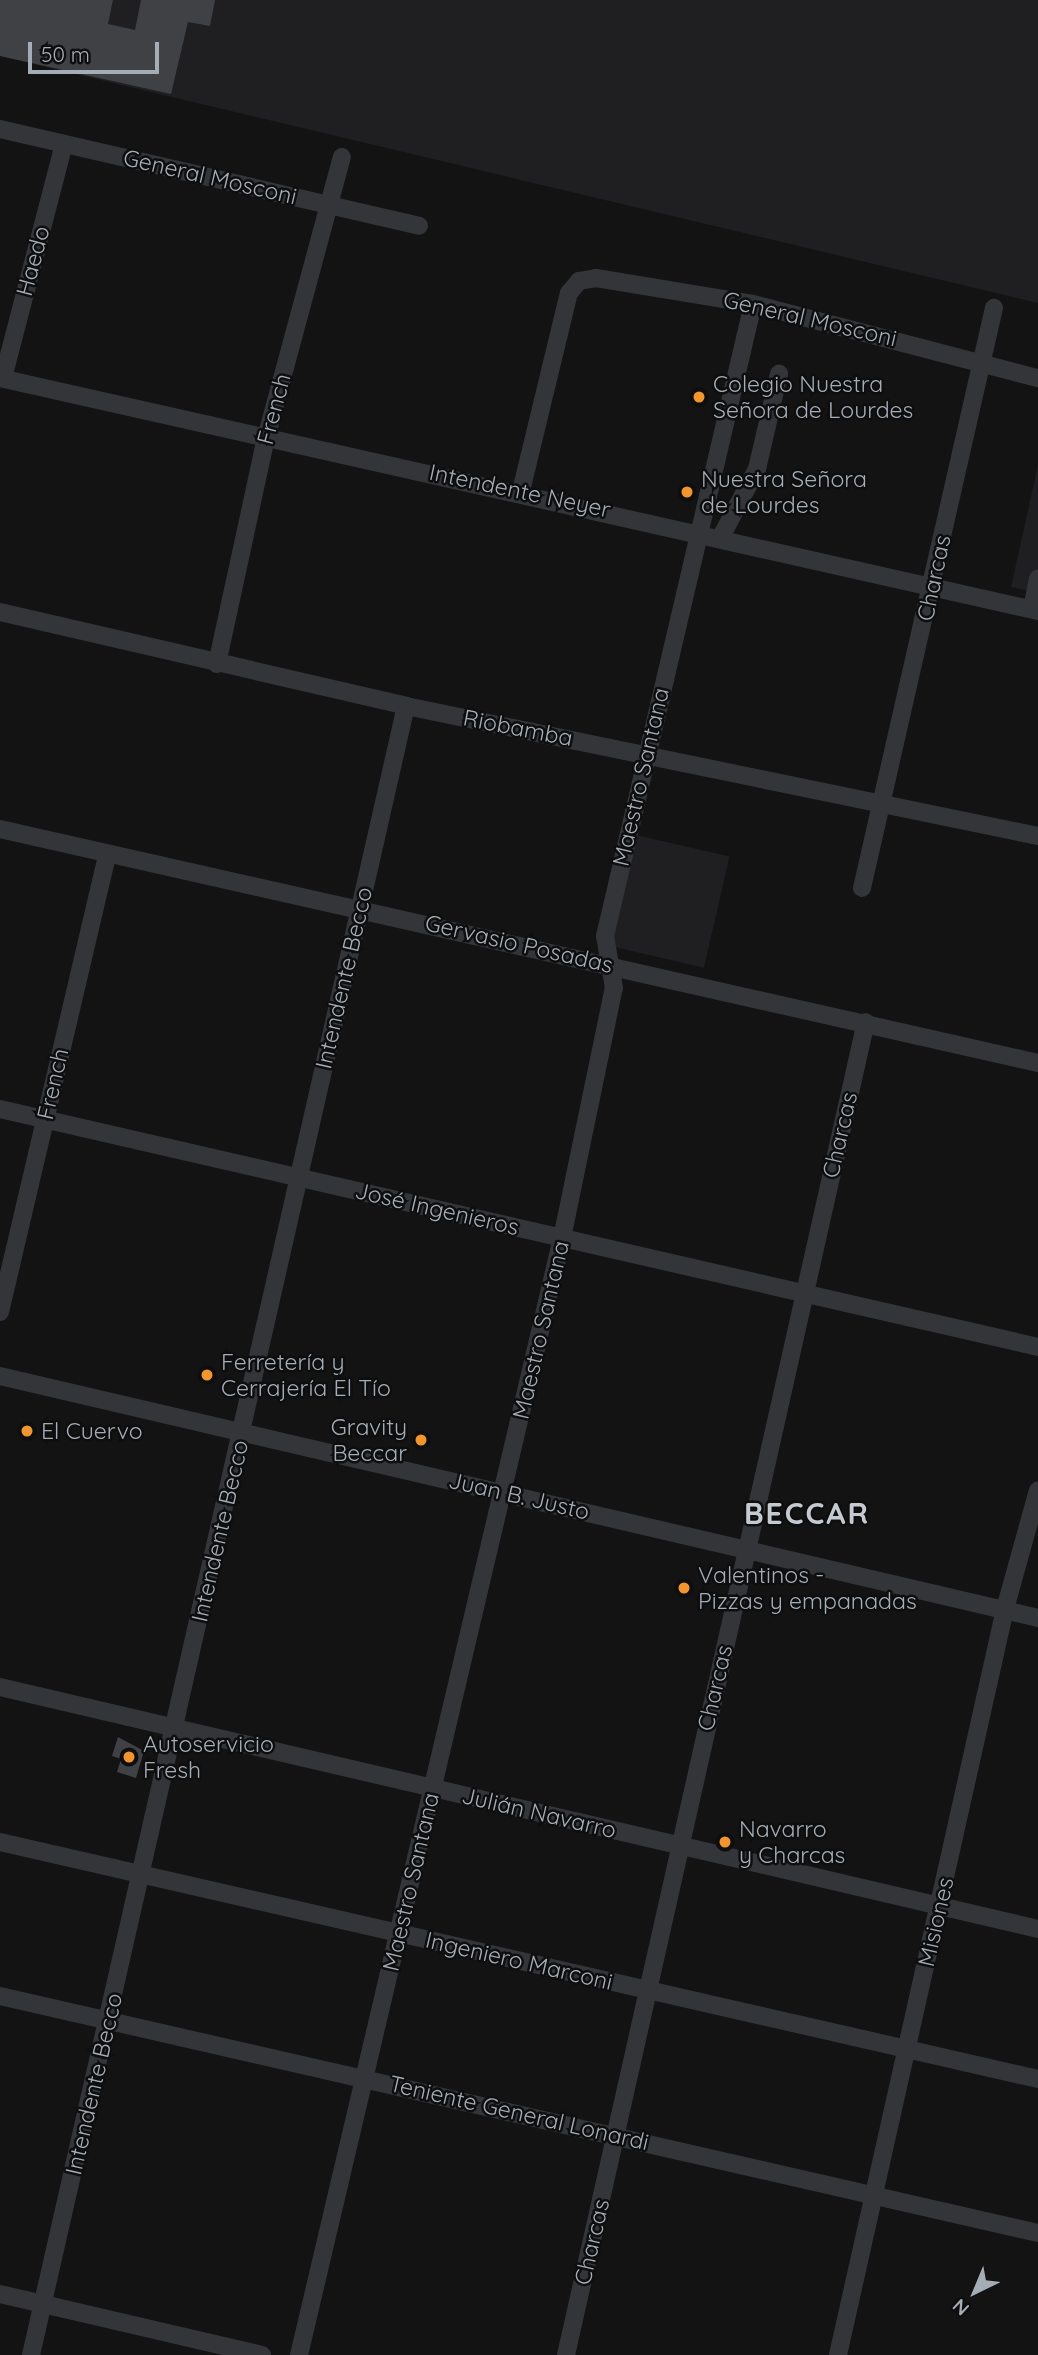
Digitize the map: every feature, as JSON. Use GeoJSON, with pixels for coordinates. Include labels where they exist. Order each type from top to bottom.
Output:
{"type":"FeatureCollection","features":[{"type":"Feature","properties":{"kind":"street","name":"General Mosconi"},"geometry":{"type":"LineString","coordinates":[[0,130],[419,226]]}},
{"type":"Feature","properties":{"kind":"street","name":"Haedo"},"geometry":{"type":"LineString","coordinates":[[1,378],[64,144]]}},
{"type":"Feature","properties":{"kind":"street","name":"French"},"geometry":{"type":"LineString","coordinates":[[217,664],[266,438],[342,158]]}},
{"type":"Feature","properties":{"kind":"street","name":"General Mosconi"},"geometry":{"type":"LineString","coordinates":[[521,491],[569,293],[579,281],[596,278],[753,304],[978,359],[1038,378]]}},
{"type":"Feature","properties":{"kind":"street","name":"Maestro Santana"},"geometry":{"type":"LineString","coordinates":[[299,2355],[562,1238],[614,988],[607,965],[605,936],[753,304]]}},
{"type":"Feature","properties":{"kind":"street","name":"Charcas"},"geometry":{"type":"LineString","coordinates":[[862,888],[933,589],[978,359],[994,308]]}},
{"type":"Feature","properties":{"kind":"street"},"geometry":{"type":"LineString","coordinates":[[722,535],[757,469],[779,374]]}},
{"type":"Feature","properties":{"kind":"street","name":"Intendente Neyer"},"geometry":{"type":"LineString","coordinates":[[1,378],[266,438],[722,535],[933,589],[1035,610]]}},
{"type":"Feature","properties":{"kind":"street"},"geometry":{"type":"LineString","coordinates":[[1035,610],[1038,579]]}},
{"type":"Feature","properties":{"kind":"street","name":"Riobamba"},"geometry":{"type":"LineString","coordinates":[[0,612],[406,706],[646,752],[1038,836]]}},
{"type":"Feature","properties":{"kind":"street","name":"Intendente Becco"},"geometry":{"type":"LineString","coordinates":[[31,2355],[406,706]]}},
{"type":"Feature","properties":{"kind":"street","name":"Gervasio Posadas"},"geometry":{"type":"LineString","coordinates":[[0,829],[107,856],[360,907],[1038,1063]]}},
{"type":"Feature","properties":{"kind":"street","name":"French"},"geometry":{"type":"LineString","coordinates":[[0,1312],[107,856]]}},
{"type":"Feature","properties":{"kind":"street","name":"Charcas"},"geometry":{"type":"LineString","coordinates":[[566,2355],[866,1022]]}},
{"type":"Feature","properties":{"kind":"street","name":"José Ingenieros"},"geometry":{"type":"LineString","coordinates":[[0,1109],[1038,1346]]}},
{"type":"Feature","properties":{"kind":"street","name":"Juan B. Justo"},"geometry":{"type":"LineString","coordinates":[[0,1376],[1038,1618]]}},
{"type":"Feature","properties":{"kind":"street","name":"Misiones"},"geometry":{"type":"LineString","coordinates":[[838,2355],[1005,1609],[1038,1490]]}},
{"type":"Feature","properties":{"kind":"street","name":"Julián Navarro"},"geometry":{"type":"LineString","coordinates":[[0,1686],[1038,1929]]}},
{"type":"Feature","properties":{"kind":"street","name":"Ingeniero Marconi"},"geometry":{"type":"LineString","coordinates":[[0,1842],[1038,2079]]}},
{"type":"Feature","properties":{"kind":"street","name":"Teniente General Lonardi"},"geometry":{"type":"LineString","coordinates":[[0,1996],[365,2077],[1038,2233]]}},
{"type":"Feature","properties":{"kind":"street"},"geometry":{"type":"LineString","coordinates":[[0,2294],[262,2355]]}},
{"type":"Feature","properties":{"kind":"shaded area"},"geometry":{"type":"Polygon","coordinates":[[[0,0],[1038,0],[1038,303],[0,56],[0,0]]]}},
{"type":"Feature","properties":{"kind":"shaded area"},"geometry":{"type":"Polygon","coordinates":[[[1038,465],[1038,593],[1011,587],[1038,465]]]}},
{"type":"Feature","properties":{"kind":"shaded area"},"geometry":{"type":"Polygon","coordinates":[[[636,835],[730,857],[704,968],[610,946],[636,835]]]}},
{"type":"Feature","properties":{"kind":"building"},"geometry":{"type":"Polygon","coordinates":[[[0,0],[113,0],[108,24],[135,30],[141,0],[215,0],[210,26],[188,22],[171,94],[0,56],[0,0]]]}},
{"type":"Feature","properties":{"kind":"building","name":"Autoservicio Fresh"},"geometry":{"type":"Polygon","coordinates":[[[118,1737],[144,1751],[136,1778],[117,1772],[121,1759],[112,1756],[118,1737]]]}},
{"type":"Feature","properties":{"kind":"place","name":"Colegio Nuestra Señora de Lourdes"},"geometry":{"type":"Point","coordinates":[699,397]}},
{"type":"Feature","properties":{"kind":"place","name":"Nuestra Señora de Lourdes"},"geometry":{"type":"Point","coordinates":[687,492]}},
{"type":"Feature","properties":{"kind":"place","name":"Ferretería y Cerrajería El Tío"},"geometry":{"type":"Point","coordinates":[207,1375]}},
{"type":"Feature","properties":{"kind":"place","name":"El Cuervo"},"geometry":{"type":"Point","coordinates":[27,1431]}},
{"type":"Feature","properties":{"kind":"place","name":"Gravity Beccar"},"geometry":{"type":"Point","coordinates":[421,1440]}},
{"type":"Feature","properties":{"kind":"place","name":"Valentinos - Pizzas y empanadas"},"geometry":{"type":"Point","coordinates":[684,1588]}},
{"type":"Feature","properties":{"kind":"place","name":"Autoservicio Fresh"},"geometry":{"type":"Point","coordinates":[129,1757]}},
{"type":"Feature","properties":{"kind":"place","name":"Navarro y Charcas"},"geometry":{"type":"Point","coordinates":[725,1842]}},
{"type":"Feature","properties":{"kind":"district","name":"BECCAR"},"geometry":{"type":"Point","coordinates":[807,1513]}}]}
